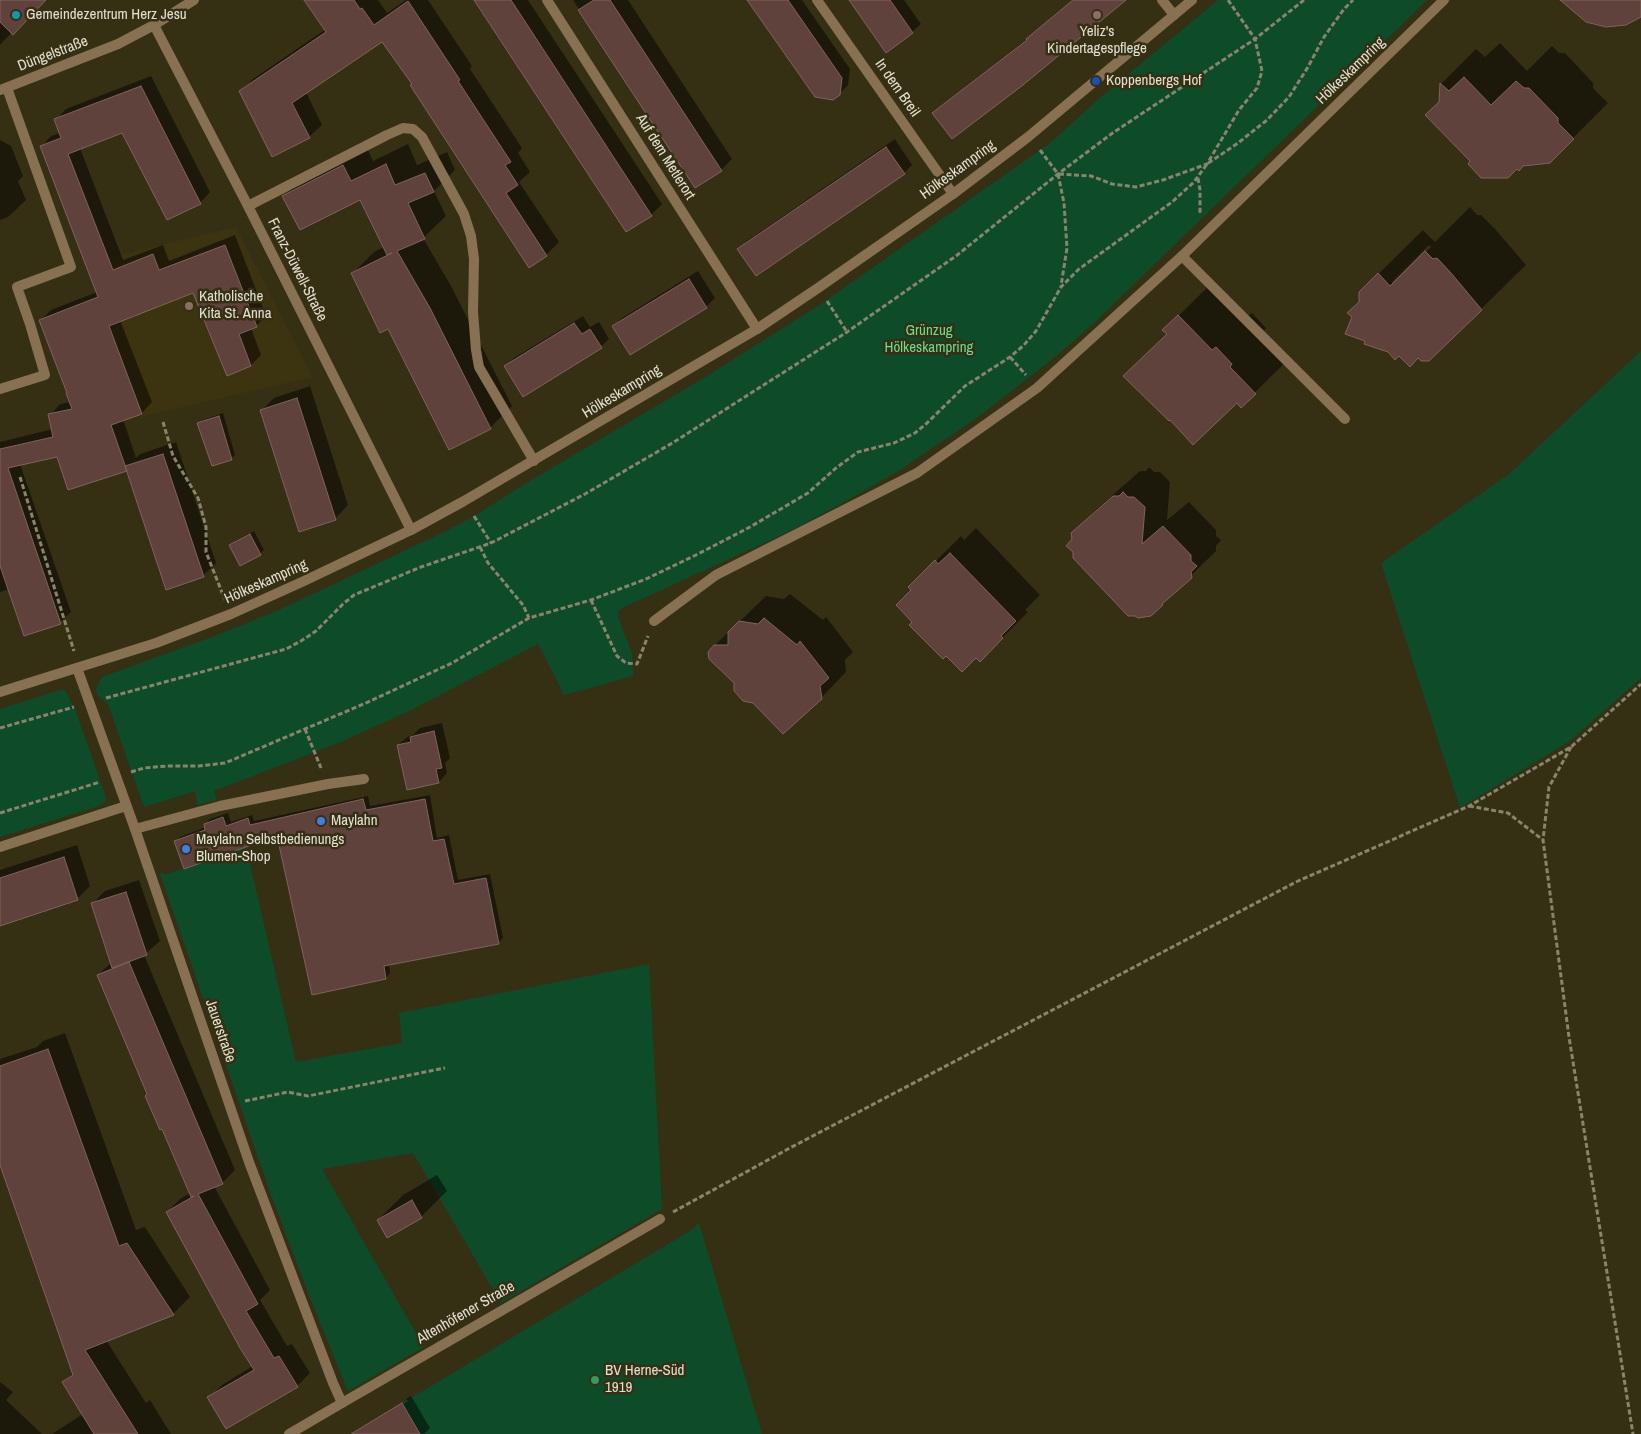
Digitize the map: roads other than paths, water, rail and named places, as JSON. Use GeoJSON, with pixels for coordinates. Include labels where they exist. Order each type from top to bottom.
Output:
{"type":"FeatureCollection","features":[{"type":"Feature","properties":{"kind":"street","name":"Düngelstraße"},"geometry":{"type":"LineString","coordinates":[[3,89],[118,44],[154,25],[194,0]]}},
{"type":"Feature","properties":{"kind":"street","name":"Auf dem Metlerort"},"geometry":{"type":"LineString","coordinates":[[547,0],[757,329]]}},
{"type":"Feature","properties":{"kind":"street","name":"In dem Breil"},"geometry":{"type":"LineString","coordinates":[[816,0],[954,194]]}},
{"type":"Feature","properties":{"kind":"street"},"geometry":{"type":"LineString","coordinates":[[1162,0],[1174,15]]}},
{"type":"Feature","properties":{"kind":"street","name":"Hölkeskampring"},"geometry":{"type":"LineString","coordinates":[[0,692],[156,642],[231,614],[304,582],[411,530],[534,461],[757,329],[954,194],[1028,137],[1192,0]]}},
{"type":"Feature","properties":{"kind":"street","name":"Hölkeskampring"},"geometry":{"type":"LineString","coordinates":[[654,621],[716,575],[917,473],[1037,388],[1182,256],[1444,0]]}},
{"type":"Feature","properties":{"kind":"street","name":"Franz-Düwell-Straße"},"geometry":{"type":"LineString","coordinates":[[154,25],[248,206],[411,530]]}},
{"type":"Feature","properties":{"kind":"street"},"geometry":{"type":"LineString","coordinates":[[0,389],[45,375],[30,324],[16,286],[71,267],[3,89]]}},
{"type":"Feature","properties":{"kind":"street"},"geometry":{"type":"LineString","coordinates":[[248,206],[403,128],[413,129],[422,137],[464,214],[471,236],[474,259],[473,312],[479,367],[534,461]]}},
{"type":"Feature","properties":{"kind":"street"},"geometry":{"type":"LineString","coordinates":[[1182,256],[1345,419]]}},
{"type":"Feature","properties":{"kind":"street","name":"Jauerstraße"},"geometry":{"type":"LineString","coordinates":[[77,668],[135,829],[249,1162],[333,1383],[342,1402]]}},
{"type":"Feature","properties":{"kind":"street"},"geometry":{"type":"LineString","coordinates":[[135,829],[220,806],[328,784],[364,779]]}},
{"type":"Feature","properties":{"kind":"street"},"geometry":{"type":"LineString","coordinates":[[0,847],[126,806]]}},
{"type":"Feature","properties":{"kind":"street","name":"Altenhöfener Straße"},"geometry":{"type":"LineString","coordinates":[[289,1434],[660,1219]]}},
{"type":"Feature","properties":{"kind":"place","name":"Gemeindezentrum Herz Jesu"},"geometry":{"type":"Point","coordinates":[16,15]}},
{"type":"Feature","properties":{"kind":"place","name":"Yeliz's Kindertagespflege"},"geometry":{"type":"Point","coordinates":[1097,15]}},
{"type":"Feature","properties":{"kind":"place","name":"Koppenbergs Hof"},"geometry":{"type":"Point","coordinates":[1096,81]}},
{"type":"Feature","properties":{"kind":"place","name":"Katholische Kita St. Anna"},"geometry":{"type":"Point","coordinates":[189,306]}},
{"type":"Feature","properties":{"kind":"place","name":"Maylahn"},"geometry":{"type":"Point","coordinates":[321,821]}},
{"type":"Feature","properties":{"kind":"place","name":"Maylahn Selbstbedienungs Blumen-Shop"},"geometry":{"type":"Point","coordinates":[186,849]}},
{"type":"Feature","properties":{"kind":"place","name":"BV Herne-Süd 1919"},"geometry":{"type":"Point","coordinates":[595,1380]}},
{"type":"Feature","properties":{"kind":"park label","name":"Grünzug Hölkeskampring"},"geometry":{"type":"Point","coordinates":[929,340]}}]}
